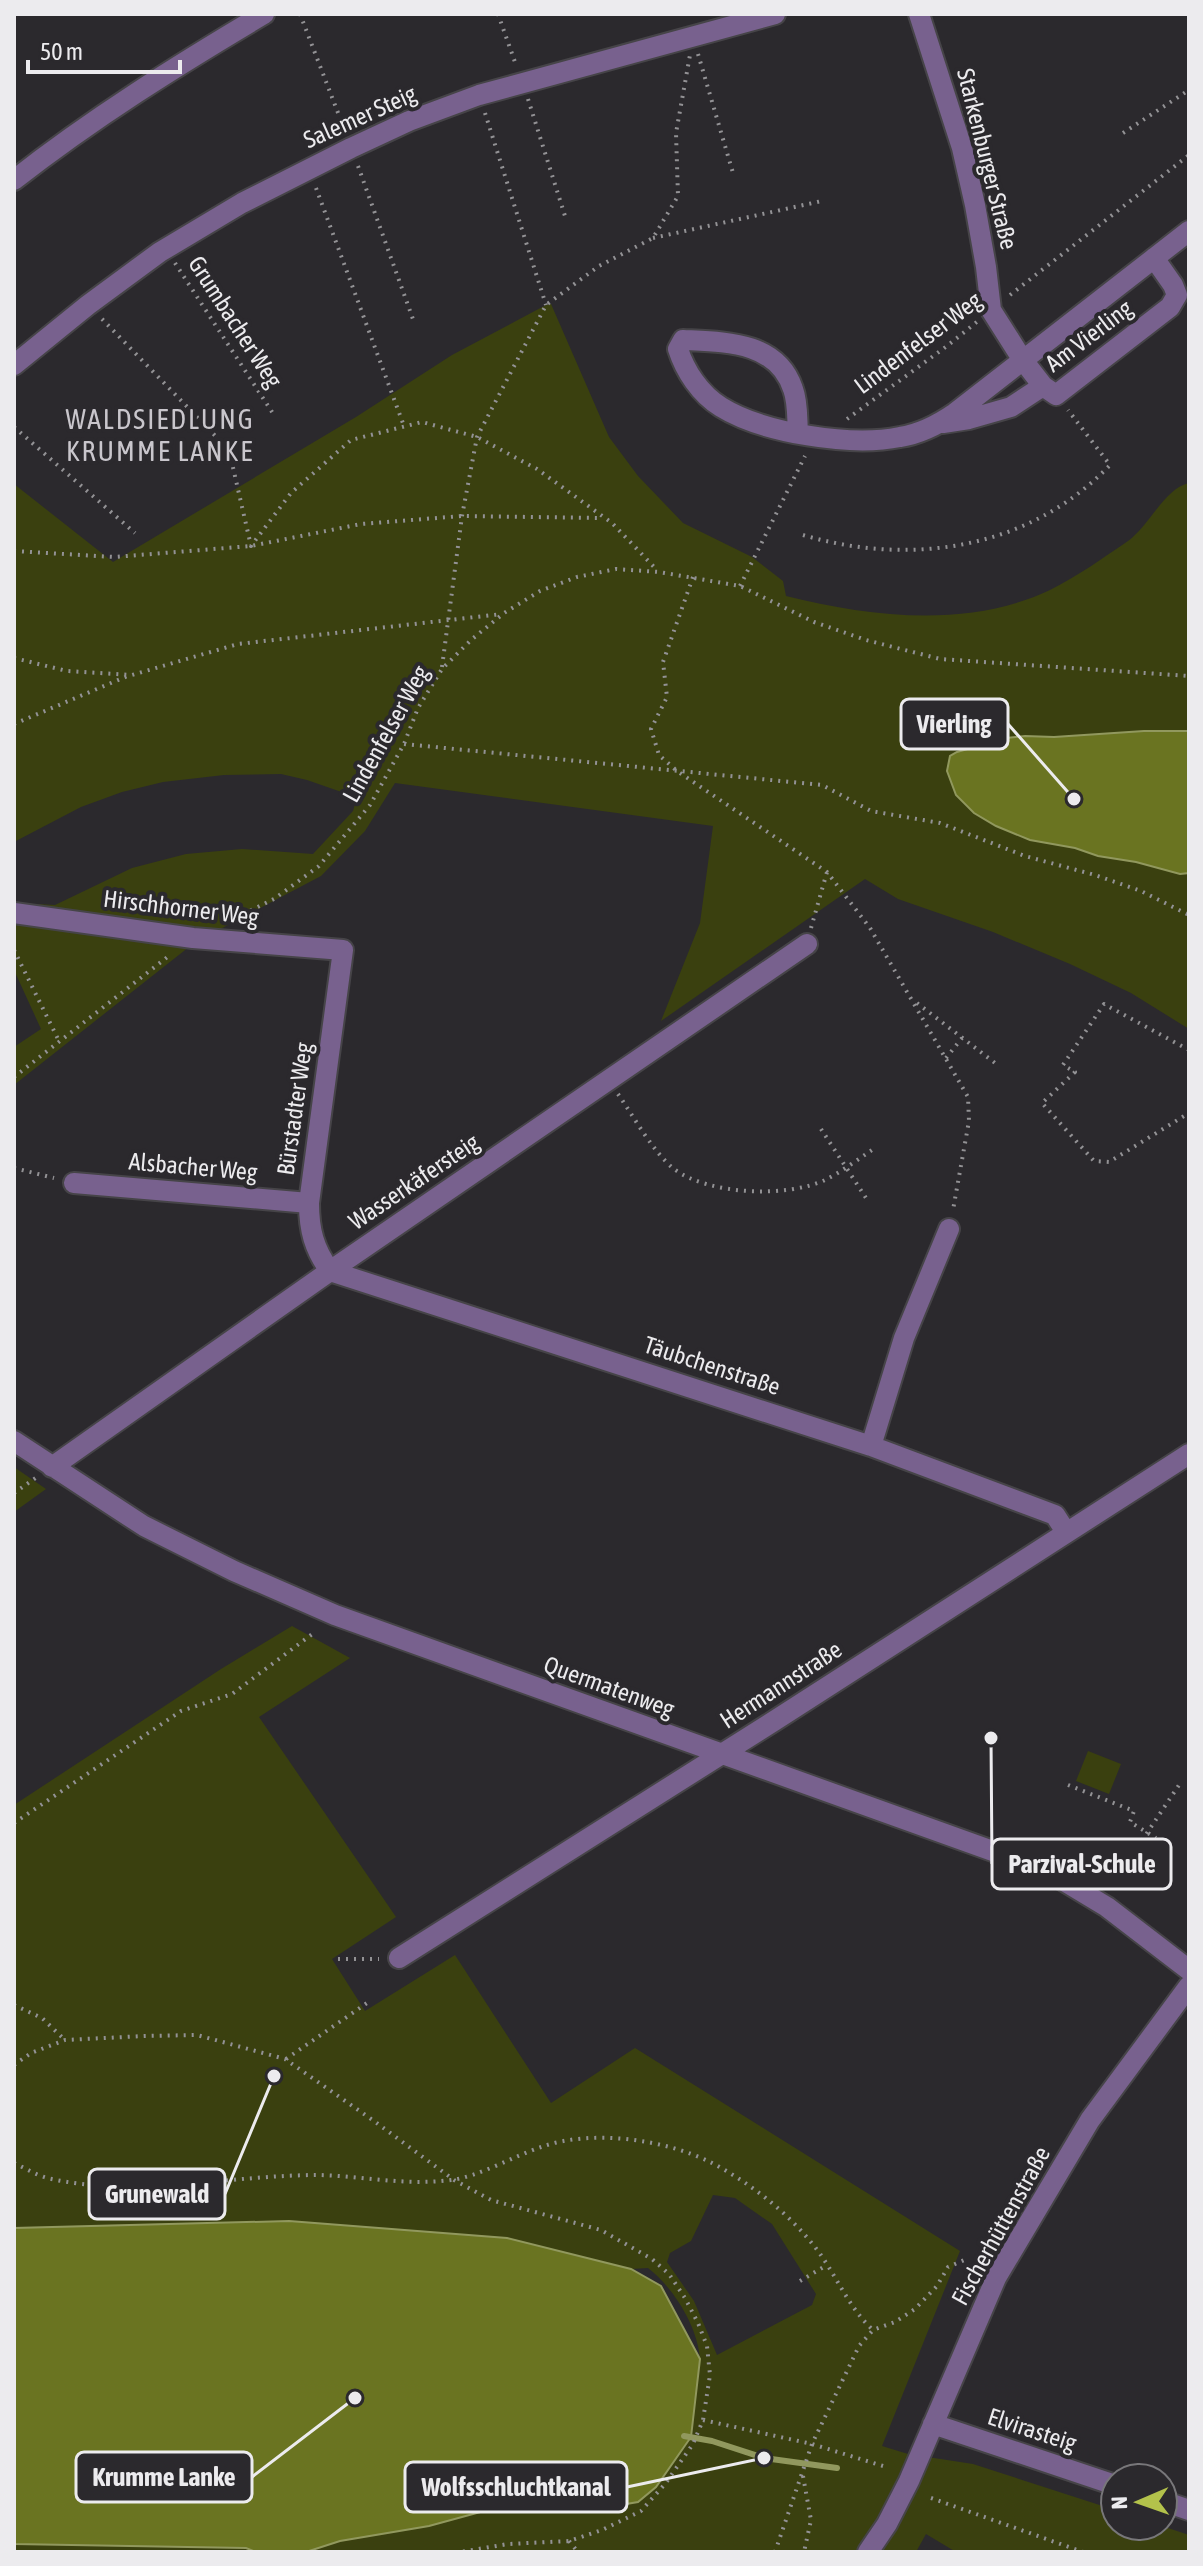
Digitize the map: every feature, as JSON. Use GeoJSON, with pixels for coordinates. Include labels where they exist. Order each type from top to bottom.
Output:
{"type":"FeatureCollection","features":[{"type":"Feature","properties":{"kind":"street"},"geometry":{"type":"LineString","coordinates":[[14,180],[60,143],[264,14]]}},
{"type":"Feature","properties":{"kind":"street","name":"Salemer Steig"},"geometry":{"type":"LineString","coordinates":[[14,365],[88,305],[168,248],[242,203],[409,121],[479,95],[775,14]]}},
{"type":"Feature","properties":{"kind":"street","name":"Starkenburger Straße"},"geometry":{"type":"LineString","coordinates":[[919,14],[962,148],[986,267],[991,310],[1022,359],[1049,391]]}},
{"type":"Feature","properties":{"kind":"street","name":"Am Vierling"},"geometry":{"type":"LineString","coordinates":[[940,424],[1189,231]]}},
{"type":"Feature","properties":{"kind":"street","name":"Am Vierling"},"geometry":{"type":"LineString","coordinates":[[798,433],[794,391],[784,368],[759,349],[730,343],[683,340],[678,349],[683,366],[719,406],[758,423],[798,433],[822,437],[903,437],[940,424],[1011,407],[1049,391],[1170,307],[1177,295],[1154,258]]}},
{"type":"Feature","properties":{"kind":"street","name":"Hirschhorner Weg"},"geometry":{"type":"LineString","coordinates":[[14,913],[193,938],[343,950]]}},
{"type":"Feature","properties":{"kind":"street","name":"Wasserkäfersteig"},"geometry":{"type":"LineString","coordinates":[[52,1467],[330,1271],[807,944]]}},
{"type":"Feature","properties":{"kind":"street","name":"Bürstadter Weg"},"geometry":{"type":"LineString","coordinates":[[330,1271],[312,1239],[309,1203],[343,950]]}},
{"type":"Feature","properties":{"kind":"street","name":"Alsbacher Weg"},"geometry":{"type":"LineString","coordinates":[[74,1183],[309,1203]]}},
{"type":"Feature","properties":{"kind":"street"},"geometry":{"type":"LineString","coordinates":[[871,1446],[904,1338],[949,1229]]}},
{"type":"Feature","properties":{"kind":"street","name":"Täubchenstraße"},"geometry":{"type":"LineString","coordinates":[[330,1271],[871,1446],[1055,1515],[1066,1532]]}},
{"type":"Feature","properties":{"kind":"street","name":"Quermatenweg"},"geometry":{"type":"LineString","coordinates":[[14,1441],[144,1526],[234,1571],[335,1615],[1018,1860],[1059,1878],[1107,1907],[1189,1970]]}},
{"type":"Feature","properties":{"kind":"street","name":"Hermannstraße"},"geometry":{"type":"LineString","coordinates":[[399,1958],[1189,1454]]}},
{"type":"Feature","properties":{"kind":"street","name":"Fischerhüttenstraße"},"geometry":{"type":"LineString","coordinates":[[868,2552],[901,2498],[996,2278],[1090,2120],[1189,1986]]}},
{"type":"Feature","properties":{"kind":"street","name":"Elvirasteig"},"geometry":{"type":"LineString","coordinates":[[933,2424],[1099,2480]]}},
{"type":"Feature","properties":{"kind":"path"},"geometry":{"type":"LineString","coordinates":[[498,14],[565,216]]}},
{"type":"Feature","properties":{"kind":"path"},"geometry":{"type":"LineString","coordinates":[[693,37],[733,173]]}},
{"type":"Feature","properties":{"kind":"path"},"geometry":{"type":"LineString","coordinates":[[653,238],[678,196],[676,133],[693,37]]}},
{"type":"Feature","properties":{"kind":"path"},"geometry":{"type":"LineString","coordinates":[[1123,133],[1189,90]]}},
{"type":"Feature","properties":{"kind":"path"},"geometry":{"type":"LineString","coordinates":[[479,95],[546,305]]}},
{"type":"Feature","properties":{"kind":"path","name":"Lindenfelser Weg"},"geometry":{"type":"LineString","coordinates":[[14,1077],[193,938],[274,899],[319,866],[370,805],[404,744],[418,708],[442,669],[504,613],[540,591],[577,577],[616,569],[659,572],[740,586],[809,448],[947,346],[1189,155]]}},
{"type":"Feature","properties":{"kind":"path"},"geometry":{"type":"LineString","coordinates":[[309,169],[404,426]]}},
{"type":"Feature","properties":{"kind":"path"},"geometry":{"type":"LineString","coordinates":[[442,669],[462,516],[477,437],[546,305],[599,266],[653,238],[822,201]]}},
{"type":"Feature","properties":{"kind":"path","name":"Grumbacher Weg"},"geometry":{"type":"LineString","coordinates":[[168,248],[182,276],[274,415]]}},
{"type":"Feature","properties":{"kind":"path"},"geometry":{"type":"LineString","coordinates":[[88,305],[229,450],[251,546]]}},
{"type":"Feature","properties":{"kind":"path"},"geometry":{"type":"LineString","coordinates":[[803,535],[829,543],[878,549],[944,549],[997,537],[1043,517],[1093,484],[1110,465],[1049,391]]}},
{"type":"Feature","properties":{"kind":"path"},"geometry":{"type":"LineString","coordinates":[[251,546],[291,493],[351,440],[422,422],[477,437],[537,469],[605,518],[659,572]]}},
{"type":"Feature","properties":{"kind":"path"},"geometry":{"type":"LineString","coordinates":[[14,427],[135,533]]}},
{"type":"Feature","properties":{"kind":"path"},"geometry":{"type":"LineString","coordinates":[[14,551],[114,557],[251,546],[361,524],[462,516],[605,518]]}},
{"type":"Feature","properties":{"kind":"path"},"geometry":{"type":"LineString","coordinates":[[693,577],[663,662],[667,697],[651,729],[659,755],[677,771],[827,872],[870,928],[968,1097],[969,1121],[949,1229]]}},
{"type":"Feature","properties":{"kind":"path"},"geometry":{"type":"LineString","coordinates":[[740,586],[814,622],[866,640],[940,659],[1189,676]]}},
{"type":"Feature","properties":{"kind":"path"},"geometry":{"type":"LineString","coordinates":[[14,724],[132,675],[238,644],[504,613]]}},
{"type":"Feature","properties":{"kind":"path"},"geometry":{"type":"LineString","coordinates":[[14,658],[67,671],[132,675]]}},
{"type":"Feature","properties":{"kind":"path"},"geometry":{"type":"LineString","coordinates":[[404,744],[822,785],[871,811],[940,823],[1025,856],[1141,891],[1189,915]]}},
{"type":"Feature","properties":{"kind":"path"},"geometry":{"type":"LineString","coordinates":[[807,944],[827,872]]}},
{"type":"Feature","properties":{"kind":"path"},"geometry":{"type":"LineString","coordinates":[[14,950],[59,1042]]}},
{"type":"Feature","properties":{"kind":"path"},"geometry":{"type":"LineString","coordinates":[[914,1001],[995,1063]]}},
{"type":"Feature","properties":{"kind":"path"},"geometry":{"type":"LineString","coordinates":[[1189,1050],[1104,1004],[1063,1065],[1075,1072],[1042,1103],[1094,1161],[1109,1162],[1189,1113]]}},
{"type":"Feature","properties":{"kind":"path"},"geometry":{"type":"LineString","coordinates":[[946,1058],[962,1038]]}},
{"type":"Feature","properties":{"kind":"path"},"geometry":{"type":"LineString","coordinates":[[608,1081],[674,1169],[699,1181],[761,1192],[794,1190],[824,1181],[872,1150]]}},
{"type":"Feature","properties":{"kind":"path"},"geometry":{"type":"LineString","coordinates":[[821,1129],[866,1198]]}},
{"type":"Feature","properties":{"kind":"path"},"geometry":{"type":"LineString","coordinates":[[14,1168],[74,1183]]}},
{"type":"Feature","properties":{"kind":"path"},"geometry":{"type":"LineString","coordinates":[[14,1493],[52,1467]]}},
{"type":"Feature","properties":{"kind":"path"},"geometry":{"type":"LineString","coordinates":[[14,1823],[181,1711],[232,1694],[315,1632]]}},
{"type":"Feature","properties":{"kind":"path"},"geometry":{"type":"LineString","coordinates":[[1110,1889],[1181,1782]]}},
{"type":"Feature","properties":{"kind":"path"},"geometry":{"type":"LineString","coordinates":[[1068,1785],[1134,1811],[1130,1822],[1156,1838]]}},
{"type":"Feature","properties":{"kind":"path"},"geometry":{"type":"LineString","coordinates":[[338,1959],[399,1958]]}},
{"type":"Feature","properties":{"kind":"path"},"geometry":{"type":"LineString","coordinates":[[285,2059],[367,2003]]}},
{"type":"Feature","properties":{"kind":"path"},"geometry":{"type":"LineString","coordinates":[[14,2005],[42,2018],[65,2040]]}},
{"type":"Feature","properties":{"kind":"path"},"geometry":{"type":"LineString","coordinates":[[14,2065],[31,2053],[65,2040],[197,2035],[285,2059],[454,2180],[491,2200],[601,2230],[652,2259],[669,2274],[685,2298],[707,2346],[710,2375],[703,2420],[693,2444],[665,2484],[641,2511],[602,2530],[569,2541],[508,2544],[460,2552]]}},
{"type":"Feature","properties":{"kind":"path"},"geometry":{"type":"LineString","coordinates":[[14,2163],[45,2177],[102,2186],[318,2175],[414,2183],[454,2180],[543,2146],[581,2137],[612,2138],[668,2148],[694,2154],[715,2165],[774,2204],[798,2227],[862,2319],[873,2330]]}},
{"type":"Feature","properties":{"kind":"path"},"geometry":{"type":"LineString","coordinates":[[775,2552],[812,2444],[859,2346],[873,2330],[895,2322],[915,2309],[937,2286],[948,2267],[969,2258]]}},
{"type":"Feature","properties":{"kind":"path"},"geometry":{"type":"LineString","coordinates":[[800,2281],[827,2265]]}},
{"type":"Feature","properties":{"kind":"path"},"geometry":{"type":"LineString","coordinates":[[703,2420],[812,2444],[883,2466]]}},
{"type":"Feature","properties":{"kind":"path"},"geometry":{"type":"LineString","coordinates":[[803,2475],[811,2520],[804,2552]]}},
{"type":"Feature","properties":{"kind":"path"},"geometry":{"type":"LineString","coordinates":[[931,2498],[1083,2552]]}},
{"type":"Feature","properties":{"kind":"path"},"geometry":{"type":"LineString","coordinates":[[569,2541],[578,2552]]}},
{"type":"Feature","properties":{"kind":"shaded area"},"geometry":{"type":"Polygon","coordinates":[[[551,304],[609,437],[638,476],[683,523],[752,557],[783,581],[786,596],[885,614],[919,616],[953,615],[1019,602],[1060,585],[1128,541],[1172,492],[1189,483],[1189,731],[1025,736],[1006,738],[957,752],[963,803],[996,826],[1030,840],[1180,874],[1189,873],[1189,1029],[1131,993],[1070,964],[993,932],[898,899],[865,879],[661,1021],[700,923],[713,826],[395,783],[365,831],[321,876],[194,943],[14,1085],[14,1047],[41,1029],[14,970],[14,903],[55,905],[132,868],[186,854],[242,849],[313,854],[353,811],[355,804],[353,796],[281,774],[224,775],[163,782],[122,792],[81,807],[14,842],[14,484],[113,562],[356,417],[452,355],[551,304]]]}},
{"type":"Feature","properties":{"kind":"shaded area"},"geometry":{"type":"Polygon","coordinates":[[[1189,731],[1189,873],[1180,874],[1030,840],[996,826],[974,813],[956,795],[947,771],[950,756],[957,752],[1006,738],[1189,731]]]}},
{"type":"Feature","properties":{"kind":"shaded area"},"geometry":{"type":"Polygon","coordinates":[[[14,1467],[46,1489],[14,1512],[14,1467]]]}},
{"type":"Feature","properties":{"kind":"shaded area"},"geometry":{"type":"Polygon","coordinates":[[[292,1626],[350,1658],[259,1717],[396,1917],[332,1959],[365,2011],[455,1955],[551,2103],[635,2048],[960,2251],[882,2446],[908,2454],[973,2464],[1099,2505],[1099,2542],[1179,2542],[1179,2532],[1189,2535],[1189,2552],[956,2552],[926,2534],[916,2552],[306,2552],[340,2541],[429,2526],[495,2508],[566,2505],[603,2508],[638,2502],[656,2486],[700,2359],[695,2334],[675,2297],[648,2268],[631,2269],[507,2238],[289,2221],[14,2228],[14,1805],[292,1626]],[[713,2195],[691,2241],[670,2253],[667,2262],[694,2301],[717,2355],[812,2305],[816,2294],[772,2224],[735,2198],[713,2195]]]}},
{"type":"Feature","properties":{"kind":"shaded area"},"geometry":{"type":"Polygon","coordinates":[[[1088,1751],[1121,1764],[1109,1794],[1076,1781],[1088,1751]]]}},
{"type":"Feature","properties":{"kind":"shaded area"},"geometry":{"type":"Polygon","coordinates":[[[289,2221],[507,2238],[631,2269],[661,2286],[700,2359],[691,2437],[656,2487],[638,2502],[603,2508],[566,2505],[495,2508],[429,2526],[340,2541],[306,2552],[14,2544],[14,2228],[289,2221]]]}},
{"type":"Feature","properties":{"kind":"shaded area"},"geometry":{"type":"Polygon","coordinates":[[[14,2544],[246,2548],[256,2552],[14,2552],[14,2544]]]}},
{"type":"Feature","properties":{"kind":"waterway"},"geometry":{"type":"LineString","coordinates":[[684,2436],[712,2441],[764,2458],[837,2468]]}},
{"type":"Feature","properties":{"kind":"place","name":"Vierling"},"geometry":{"type":"Point","coordinates":[1074,799]}},
{"type":"Feature","properties":{"kind":"place","name":"Parzival-Schule"},"geometry":{"type":"Point","coordinates":[991,1738]}},
{"type":"Feature","properties":{"kind":"place","name":"Grunewald"},"geometry":{"type":"Point","coordinates":[274,2076]}},
{"type":"Feature","properties":{"kind":"place","name":"Krumme Lanke"},"geometry":{"type":"Point","coordinates":[355,2398]}},
{"type":"Feature","properties":{"kind":"place","name":"Wolfsschluchtkanal"},"geometry":{"type":"Point","coordinates":[764,2458]}},
{"type":"Feature","properties":{"kind":"district","name":"WALDSIEDLUNG KRUMME LANKE"},"geometry":{"type":"Point","coordinates":[160,435]}}]}
